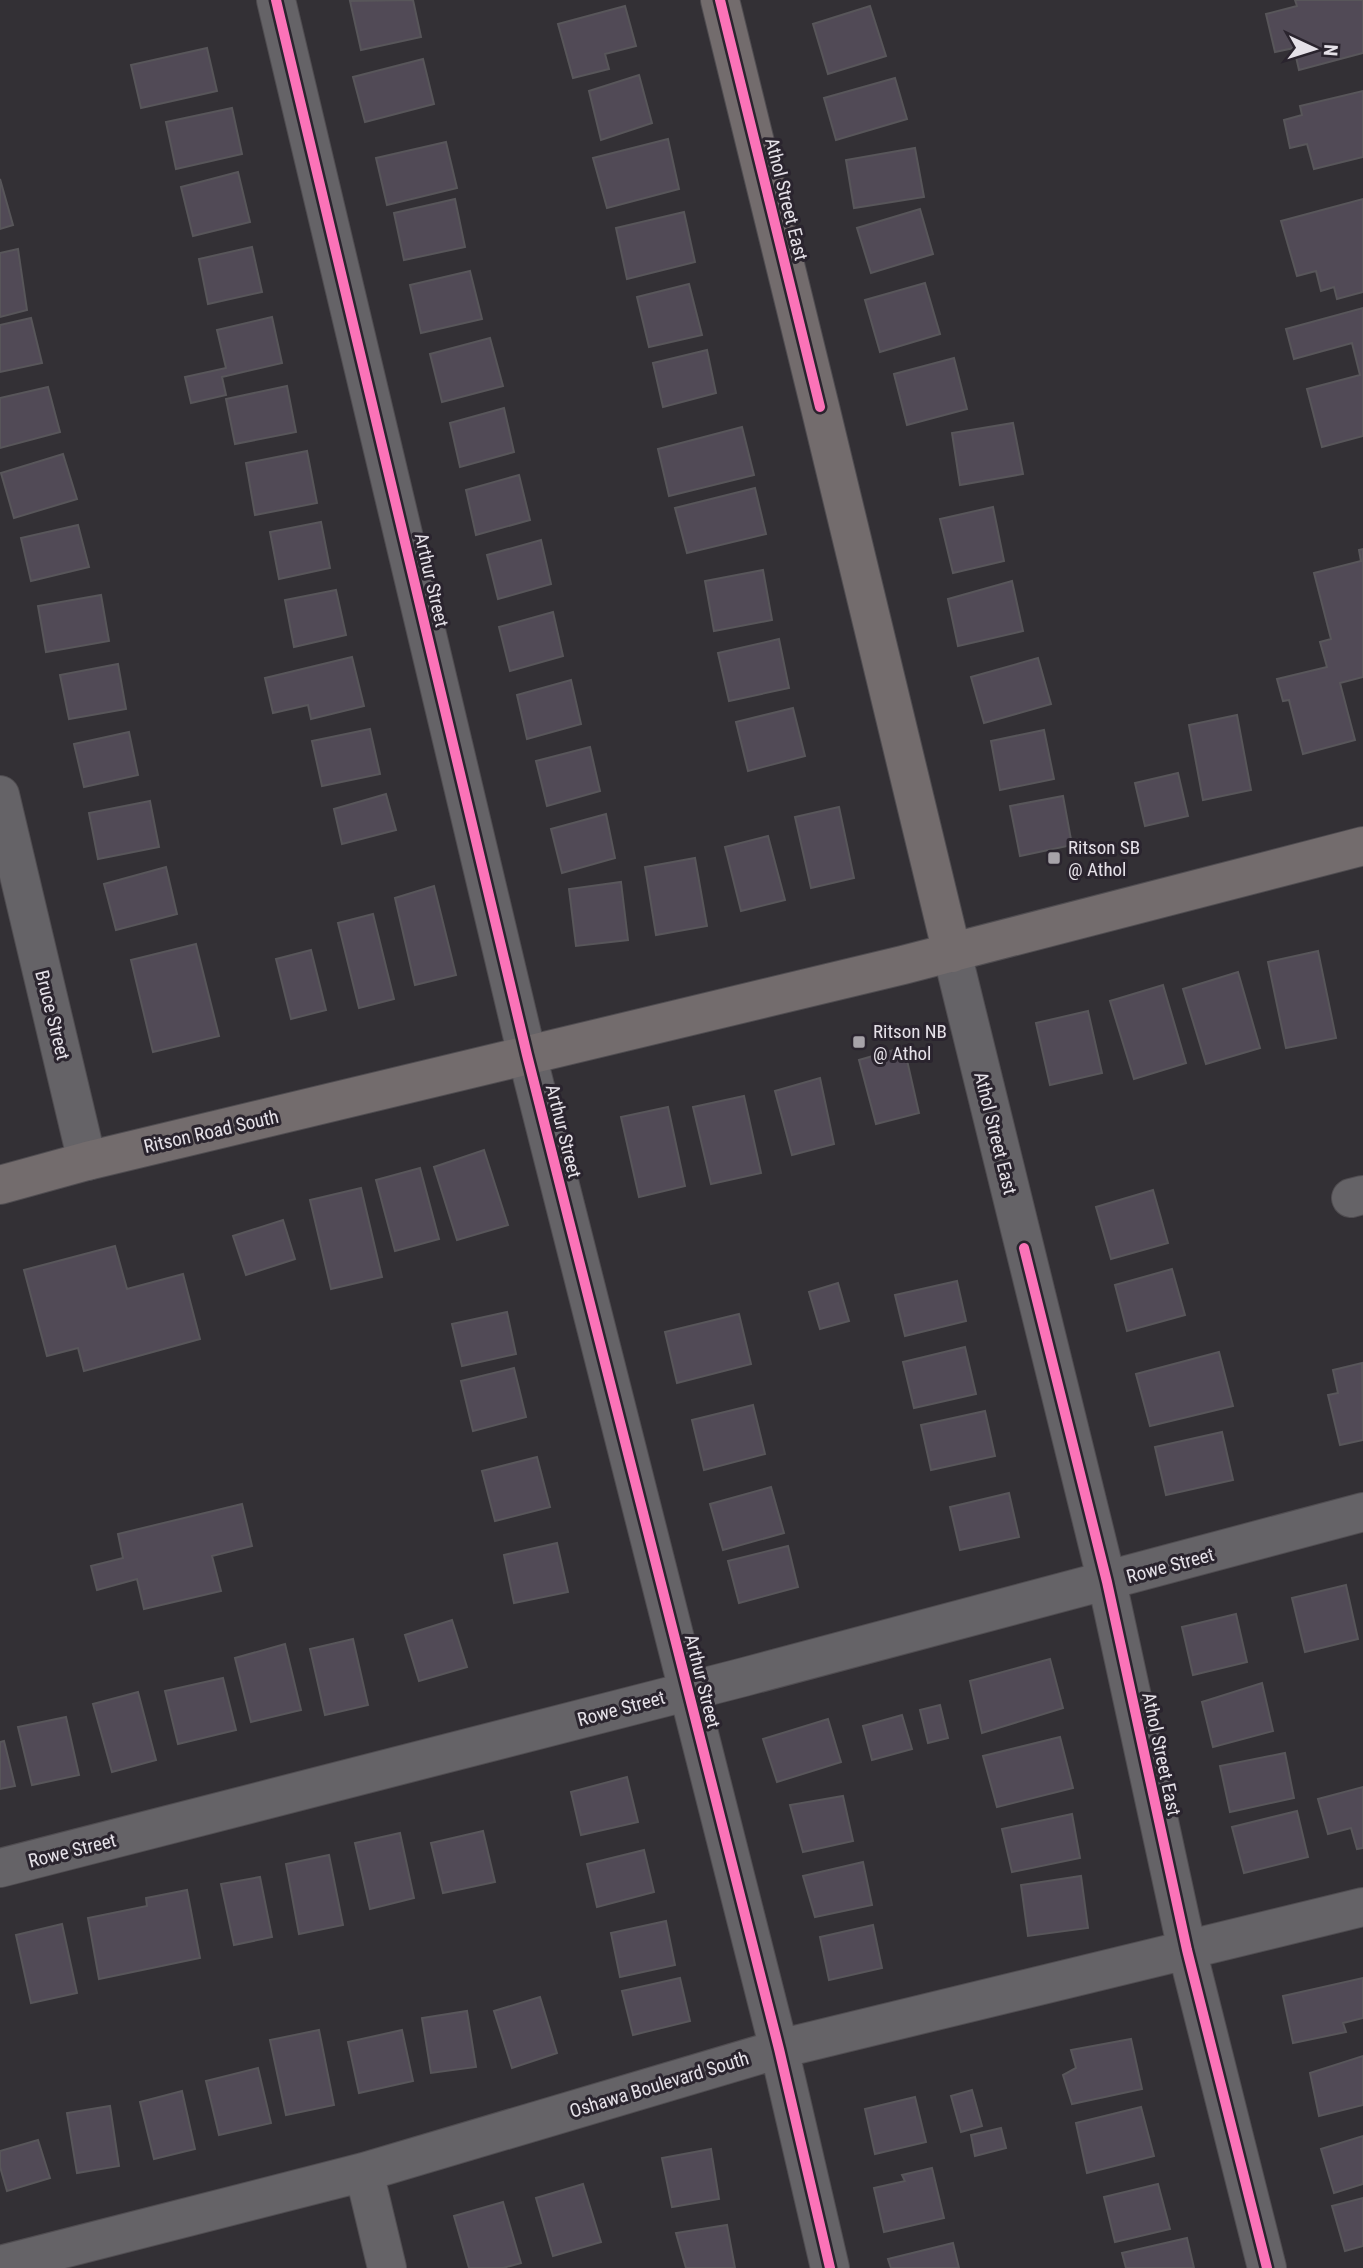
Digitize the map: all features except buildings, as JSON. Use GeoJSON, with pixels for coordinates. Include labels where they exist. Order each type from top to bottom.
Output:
{"type":"FeatureCollection","features":[{"type":"Feature","properties":{"kind":"main road","name":"Athol Street East"},"geometry":{"type":"LineString","coordinates":[[719,0],[951,953]]}},
{"type":"Feature","properties":{"kind":"main road","name":"Ritson Road South"},"geometry":{"type":"LineString","coordinates":[[0,1185],[87,1161],[951,953],[1363,846]]}},
{"type":"Feature","properties":{"kind":"street","name":"Arthur Street"},"geometry":{"type":"LineString","coordinates":[[276,0],[527,1055],[779,2049],[830,2268]]}},
{"type":"Feature","properties":{"kind":"street","name":"Bruce Street"},"geometry":{"type":"LineString","coordinates":[[0,796],[87,1161]]}},
{"type":"Feature","properties":{"kind":"street","name":"Athol Street East"},"geometry":{"type":"LineString","coordinates":[[951,953],[1107,1582],[1187,1950],[1267,2268]]}},
{"type":"Feature","properties":{"kind":"street","name":"Rowe Street"},"geometry":{"type":"LineString","coordinates":[[0,1868],[1107,1582],[1363,1513]]}},
{"type":"Feature","properties":{"kind":"street","name":"Oshawa Boulevard South"},"geometry":{"type":"LineString","coordinates":[[0,2265],[364,2172],[779,2049],[1363,1907]]}},
{"type":"Feature","properties":{"kind":"street"},"geometry":{"type":"LineString","coordinates":[[364,2172],[387,2268]]}},
{"type":"Feature","properties":{"kind":"cycle path"},"geometry":{"type":"LineString","coordinates":[[276,0],[527,1055],[779,2049],[830,2268]]}},
{"type":"Feature","properties":{"kind":"cycle path"},"geometry":{"type":"LineString","coordinates":[[720,0],[820,407]]}},
{"type":"Feature","properties":{"kind":"cycle path"},"geometry":{"type":"LineString","coordinates":[[1024,1248],[1107,1582],[1187,1950],[1267,2268]]}},
{"type":"Feature","properties":{"kind":"place","name":"Ritson SB @ Athol"},"geometry":{"type":"Point","coordinates":[1054,858]}},
{"type":"Feature","properties":{"kind":"place","name":"Ritson NB @ Athol"},"geometry":{"type":"Point","coordinates":[859,1042]}}]}
